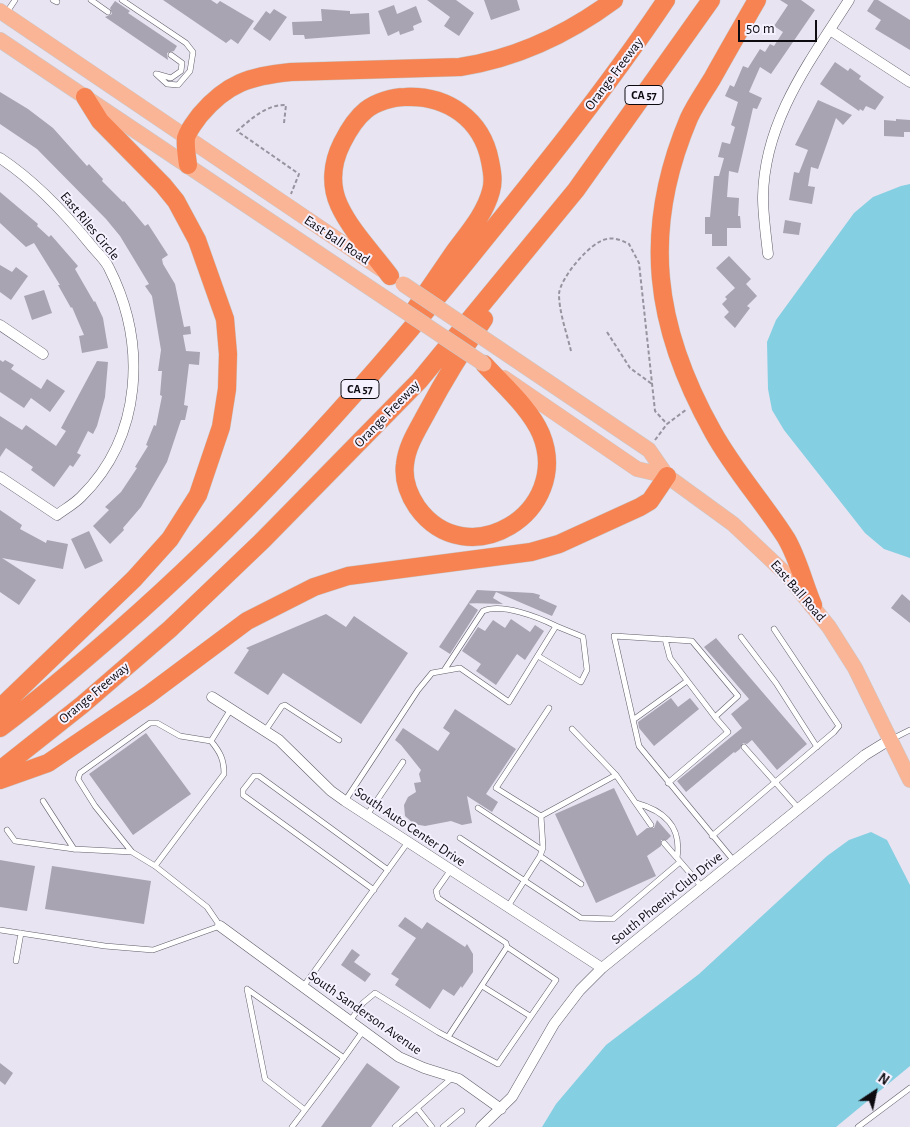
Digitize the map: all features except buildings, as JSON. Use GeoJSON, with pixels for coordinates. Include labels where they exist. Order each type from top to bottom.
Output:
{"type":"FeatureCollection","features":[{"type":"Feature","properties":{"kind":"highway"},"geometry":{"type":"LineString","coordinates":[[188,165],[186,138],[192,125],[215,98],[227,89],[255,78],[291,72],[460,67],[480,64],[534,48],[566,32],[614,0]]}},
{"type":"Feature","properties":{"kind":"highway","name":"Orange Freeway"},"geometry":{"type":"LineString","coordinates":[[0,728],[39,700],[161,593],[283,473],[357,393],[534,180],[632,51],[666,0]]}},
{"type":"Feature","properties":{"kind":"highway","name":"Orange Freeway"},"geometry":{"type":"LineString","coordinates":[[0,770],[82,705],[162,635],[269,534],[419,381],[576,190],[712,0]]}},
{"type":"Feature","properties":{"kind":"highway"},"geometry":{"type":"LineString","coordinates":[[757,0],[690,117],[672,164],[663,197],[658,242],[662,287],[670,329],[683,371],[697,402],[732,462],[787,540],[812,605]]}},
{"type":"Feature","properties":{"kind":"highway"},"geometry":{"type":"LineString","coordinates":[[0,708],[134,579],[170,538],[198,496],[221,427],[227,389],[228,354],[225,319],[198,240],[176,201],[163,185],[100,121],[85,97]]}},
{"type":"Feature","properties":{"kind":"highway"},"geometry":{"type":"LineString","coordinates":[[357,393],[484,211],[492,190],[492,174],[482,136],[471,121],[460,111],[432,98],[395,97],[368,108],[346,133],[338,150],[333,170],[333,186],[338,204],[349,223],[397,280]]}},
{"type":"Feature","properties":{"kind":"highway"},"geometry":{"type":"LineString","coordinates":[[484,364],[534,421],[545,447],[546,473],[538,498],[526,515],[510,528],[496,534],[467,536],[440,528],[421,512],[409,491],[405,478],[406,454],[411,440],[452,365],[576,190]]}},
{"type":"Feature","properties":{"kind":"highway"},"geometry":{"type":"LineString","coordinates":[[0,780],[48,763],[148,695],[247,621],[298,594],[348,576],[531,552],[559,544],[650,501],[667,476]]}},
{"type":"Feature","properties":{"kind":"main road","name":"East Ball Road"},"geometry":{"type":"LineString","coordinates":[[3,13],[648,450],[667,476],[700,499],[761,549],[812,605],[854,668],[910,780]]}},
{"type":"Feature","properties":{"kind":"main road","name":"East Ball Road"},"geometry":{"type":"LineString","coordinates":[[0,40],[637,468],[667,476]]}},
{"type":"Feature","properties":{"kind":"street"},"geometry":{"type":"LineString","coordinates":[[768,254],[763,197],[766,166],[774,134],[793,90],[849,0]]}},
{"type":"Feature","properties":{"kind":"street"},"geometry":{"type":"LineString","coordinates":[[830,30],[910,82]]}},
{"type":"Feature","properties":{"kind":"street","name":"East Riles Circle"},"geometry":{"type":"LineString","coordinates":[[0,158],[24,174],[69,218],[109,266],[130,323],[135,358],[132,400],[123,434],[106,466],[81,497],[57,515],[0,477]]}},
{"type":"Feature","properties":{"kind":"street"},"geometry":{"type":"LineString","coordinates":[[0,325],[43,354]]}},
{"type":"Feature","properties":{"kind":"street","name":"South Auto Center Drive"},"geometry":{"type":"LineString","coordinates":[[212,697],[279,740],[331,791],[345,801],[506,908],[602,968]]}},
{"type":"Feature","properties":{"kind":"street","name":"South Phoenix Club Drive"},"geometry":{"type":"LineString","coordinates":[[481,1127],[501,1109],[523,1081],[554,1024],[580,990],[602,968],[865,755],[891,740]]}},
{"type":"Feature","properties":{"kind":"street","name":"South Sanderson Avenue"},"geometry":{"type":"LineString","coordinates":[[220,926],[411,1064],[454,1077],[472,1087],[501,1109]]}},
{"type":"Feature","properties":{"kind":"lane"},"geometry":{"type":"LineString","coordinates":[[3,13],[14,0]]}},
{"type":"Feature","properties":{"kind":"lane"},"geometry":{"type":"LineString","coordinates":[[91,0],[108,12]]}},
{"type":"Feature","properties":{"kind":"lane"},"geometry":{"type":"LineString","coordinates":[[122,0],[190,47],[194,58],[190,71],[182,81],[172,86],[156,74],[171,78],[181,71],[182,63],[172,55]]}},
{"type":"Feature","properties":{"kind":"lane"},"geometry":{"type":"LineString","coordinates":[[445,669],[483,612],[492,608],[538,616],[583,637],[587,670],[581,682],[538,656]]}},
{"type":"Feature","properties":{"kind":"lane"},"geometry":{"type":"LineString","coordinates":[[345,801],[418,690],[432,673],[445,669],[460,668],[509,702],[556,626]]}},
{"type":"Feature","properties":{"kind":"lane"},"geometry":{"type":"LineString","coordinates":[[712,836],[839,726],[774,629]]}},
{"type":"Feature","properties":{"kind":"lane"},"geometry":{"type":"LineString","coordinates":[[714,717],[738,696],[692,641],[614,636],[639,746],[734,861]]}},
{"type":"Feature","properties":{"kind":"lane"},"geometry":{"type":"LineString","coordinates":[[741,637],[776,683],[816,747]]}},
{"type":"Feature","properties":{"kind":"lane"},"geometry":{"type":"LineString","coordinates":[[665,639],[670,658],[714,717],[728,732],[734,735]]}},
{"type":"Feature","properties":{"kind":"lane"},"geometry":{"type":"LineString","coordinates":[[633,720],[688,682]]}},
{"type":"Feature","properties":{"kind":"lane"},"geometry":{"type":"LineString","coordinates":[[265,731],[282,706],[286,705],[339,740]]}},
{"type":"Feature","properties":{"kind":"lane"},"geometry":{"type":"LineString","coordinates":[[541,816],[496,788],[549,708]]}},
{"type":"Feature","properties":{"kind":"lane"},"geometry":{"type":"LineString","coordinates":[[211,741],[231,709]]}},
{"type":"Feature","properties":{"kind":"lane"},"geometry":{"type":"LineString","coordinates":[[0,930],[105,946],[153,950],[220,926],[207,907],[155,866],[132,852],[95,806],[78,779],[80,773],[150,723],[157,723],[180,736],[211,741],[221,752],[224,764],[224,774],[155,866]]}},
{"type":"Feature","properties":{"kind":"lane"},"geometry":{"type":"LineString","coordinates":[[572,729],[616,775],[651,824]]}},
{"type":"Feature","properties":{"kind":"lane","name":"South Phoenix Club Drive"},"geometry":{"type":"LineString","coordinates":[[891,740],[910,730]]}},
{"type":"Feature","properties":{"kind":"lane"},"geometry":{"type":"LineString","coordinates":[[668,783],[728,732]]}},
{"type":"Feature","properties":{"kind":"lane"},"geometry":{"type":"LineString","coordinates":[[744,747],[799,809]]}},
{"type":"Feature","properties":{"kind":"lane"},"geometry":{"type":"LineString","coordinates":[[367,815],[403,762]]}},
{"type":"Feature","properties":{"kind":"lane"},"geometry":{"type":"LineString","coordinates":[[541,816],[616,775]]}},
{"type":"Feature","properties":{"kind":"lane"},"geometry":{"type":"LineString","coordinates":[[374,890],[244,795],[243,790],[254,776],[259,776],[388,870]]}},
{"type":"Feature","properties":{"kind":"lane"},"geometry":{"type":"LineString","coordinates":[[42,801],[74,849]]}},
{"type":"Feature","properties":{"kind":"lane"},"geometry":{"type":"LineString","coordinates":[[460,838],[524,878],[581,918],[613,920],[678,860],[678,836],[666,819],[657,811],[636,803]]}},
{"type":"Feature","properties":{"kind":"lane"},"geometry":{"type":"LineString","coordinates":[[478,808],[542,850]]}},
{"type":"Feature","properties":{"kind":"lane"},"geometry":{"type":"LineString","coordinates":[[506,908],[540,856],[542,850],[541,816]]}},
{"type":"Feature","properties":{"kind":"lane"},"geometry":{"type":"LineString","coordinates":[[7,830],[15,841],[74,849],[132,852]]}},
{"type":"Feature","properties":{"kind":"lane"},"geometry":{"type":"LineString","coordinates":[[303,987],[408,842]]}},
{"type":"Feature","properties":{"kind":"lane"},"geometry":{"type":"LineString","coordinates":[[664,842],[702,887]]}},
{"type":"Feature","properties":{"kind":"lane"},"geometry":{"type":"LineString","coordinates":[[540,856],[581,884]]}},
{"type":"Feature","properties":{"kind":"lane"},"geometry":{"type":"LineString","coordinates":[[350,1021],[363,1003],[376,993],[448,1037],[498,1064],[556,980],[507,947],[506,943],[438,898],[436,891],[450,870]]}},
{"type":"Feature","properties":{"kind":"lane"},"geometry":{"type":"LineString","coordinates":[[16,961],[21,933]]}},
{"type":"Feature","properties":{"kind":"lane"},"geometry":{"type":"LineString","coordinates":[[448,1037],[507,947]]}},
{"type":"Feature","properties":{"kind":"lane"},"geometry":{"type":"LineString","coordinates":[[482,986],[530,1016]]}},
{"type":"Feature","properties":{"kind":"lane"},"geometry":{"type":"LineString","coordinates":[[305,1110],[265,1079],[247,989],[344,1058]]}},
{"type":"Feature","properties":{"kind":"lane"},"geometry":{"type":"LineString","coordinates":[[292,1127],[364,1031]]}},
{"type":"Feature","properties":{"kind":"lane"},"geometry":{"type":"LineString","coordinates":[[396,1127],[454,1077]]}},
{"type":"Feature","properties":{"kind":"lane"},"geometry":{"type":"LineString","coordinates":[[858,1127],[910,1088]]}},
{"type":"Feature","properties":{"kind":"lane"},"geometry":{"type":"LineString","coordinates":[[417,1108],[432,1127]]}},
{"type":"Feature","properties":{"kind":"lane"},"geometry":{"type":"LineString","coordinates":[[443,1127],[462,1111]]}},
{"type":"Feature","properties":{"kind":"path"},"geometry":{"type":"LineString","coordinates":[[284,123],[286,104],[278,104],[259,113],[237,131],[299,174],[285,205]]}},
{"type":"Feature","properties":{"kind":"path"},"geometry":{"type":"LineString","coordinates":[[571,351],[559,295],[561,286],[589,248],[609,238],[629,244],[640,262],[654,411],[667,424]]}},
{"type":"Feature","properties":{"kind":"path"},"geometry":{"type":"LineString","coordinates":[[607,332],[630,368],[652,384]]}},
{"type":"Feature","properties":{"kind":"path"},"geometry":{"type":"LineString","coordinates":[[648,450],[667,424],[697,402]]}},
{"type":"Feature","properties":{"kind":"water"},"geometry":{"type":"Polygon","coordinates":[[[910,184],[910,558],[884,549],[865,533],[784,430],[772,410],[768,389],[767,342],[776,320],[854,213],[873,197],[910,184]]]}},
{"type":"Feature","properties":{"kind":"water"},"geometry":{"type":"Polygon","coordinates":[[[871,832],[887,840],[910,885],[910,1066],[836,1127],[542,1127],[556,1104],[606,1045],[699,974],[827,856],[849,840],[871,832]]]}}]}
